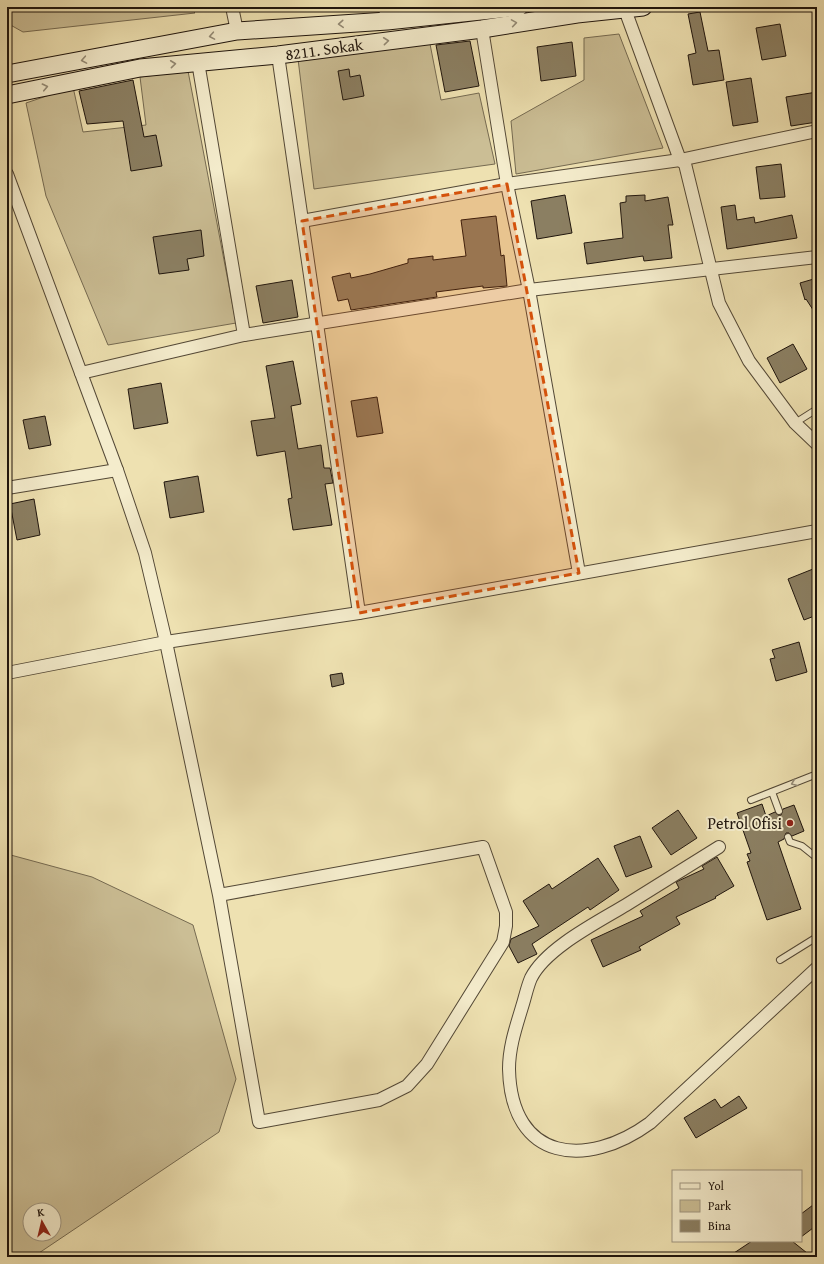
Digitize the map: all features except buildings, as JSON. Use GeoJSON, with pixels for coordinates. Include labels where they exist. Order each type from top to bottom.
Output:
{"type":"FeatureCollection","features":[{"type":"Feature","properties":{"kind":"street"},"geometry":{"type":"LineString","coordinates":[[232,7],[237,31]]}},
{"type":"Feature","properties":{"kind":"street"},"geometry":{"type":"LineString","coordinates":[[7,74],[237,31],[386,14],[519,7]]}},
{"type":"Feature","properties":{"kind":"street","name":"8211. Sokak"},"geometry":{"type":"LineString","coordinates":[[7,95],[140,68],[278,55],[482,29],[577,14],[643,7]]}},
{"type":"Feature","properties":{"kind":"street"},"geometry":{"type":"LineString","coordinates":[[625,8],[680,160],[685,164],[719,303],[749,361],[794,423],[817,444]]}},
{"type":"Feature","properties":{"kind":"street"},"geometry":{"type":"LineString","coordinates":[[482,29],[507,184],[529,290],[579,573]]}},
{"type":"Feature","properties":{"kind":"street"},"geometry":{"type":"LineString","coordinates":[[278,55],[358,614]]}},
{"type":"Feature","properties":{"kind":"street"},"geometry":{"type":"LineString","coordinates":[[198,62],[244,335]]}},
{"type":"Feature","properties":{"kind":"street"},"geometry":{"type":"LineString","coordinates":[[302,221],[507,184],[680,160],[817,131]]}},
{"type":"Feature","properties":{"kind":"street"},"geometry":{"type":"LineString","coordinates":[[7,174],[117,470],[145,553],[166,642],[219,895],[259,1122],[380,1100],[407,1086],[422,1072],[432,1058],[503,942],[506,926],[506,912],[483,847],[219,895]]}},
{"type":"Feature","properties":{"kind":"street"},"geometry":{"type":"LineString","coordinates":[[81,373],[244,335],[529,290],[817,257]]}},
{"type":"Feature","properties":{"kind":"street"},"geometry":{"type":"LineString","coordinates":[[7,488],[117,470]]}},
{"type":"Feature","properties":{"kind":"street"},"geometry":{"type":"LineString","coordinates":[[7,673],[166,642],[358,614],[817,531]]}},
{"type":"Feature","properties":{"kind":"street"},"geometry":{"type":"LineString","coordinates":[[719,847],[565,942],[541,965],[531,978],[513,1038],[509,1069],[513,1097],[520,1119],[526,1128],[542,1142],[559,1150],[568,1151],[600,1148],[627,1138],[650,1123],[817,968]]}},
{"type":"Feature","properties":{"kind":"lane"},"geometry":{"type":"LineString","coordinates":[[794,423],[817,409]]}},
{"type":"Feature","properties":{"kind":"lane"},"geometry":{"type":"LineString","coordinates":[[751,800],[817,774]]}},
{"type":"Feature","properties":{"kind":"lane"},"geometry":{"type":"LineString","coordinates":[[772,792],[779,811]]}},
{"type":"Feature","properties":{"kind":"lane"},"geometry":{"type":"LineString","coordinates":[[788,837],[790,842],[802,846],[817,858]]}},
{"type":"Feature","properties":{"kind":"lane"},"geometry":{"type":"LineString","coordinates":[[780,960],[817,937]]}},
{"type":"Feature","properties":{"kind":"highlighted area"},"geometry":{"type":"Polygon","coordinates":[[[507,184],[579,573],[359,613],[302,221],[507,184]]]}},
{"type":"Feature","properties":{"kind":"green space"},"geometry":{"type":"Polygon","coordinates":[[[7,7],[189,7],[195,13],[23,32],[7,23],[7,7]]]}},
{"type":"Feature","properties":{"kind":"green space"},"geometry":{"type":"Polygon","coordinates":[[[619,34],[663,148],[516,174],[511,121],[584,80],[584,38],[619,34]]]}},
{"type":"Feature","properties":{"kind":"green space"},"geometry":{"type":"Polygon","coordinates":[[[430,44],[441,100],[479,93],[495,164],[314,189],[298,59],[430,44]]]}},
{"type":"Feature","properties":{"kind":"green space"},"geometry":{"type":"Polygon","coordinates":[[[188,71],[236,323],[108,345],[46,196],[26,103],[73,87],[83,132],[146,125],[140,77],[188,71]]]}},
{"type":"Feature","properties":{"kind":"green space"},"geometry":{"type":"Polygon","coordinates":[[[7,854],[92,877],[193,925],[236,1079],[219,1132],[62,1238],[62,1202],[22,1202],[22,1242],[55,1242],[33,1257],[7,1257],[7,854]]]}},
{"type":"Feature","properties":{"kind":"place","name":"Petrol Ofisi"},"geometry":{"type":"Point","coordinates":[790,823]}}]}
